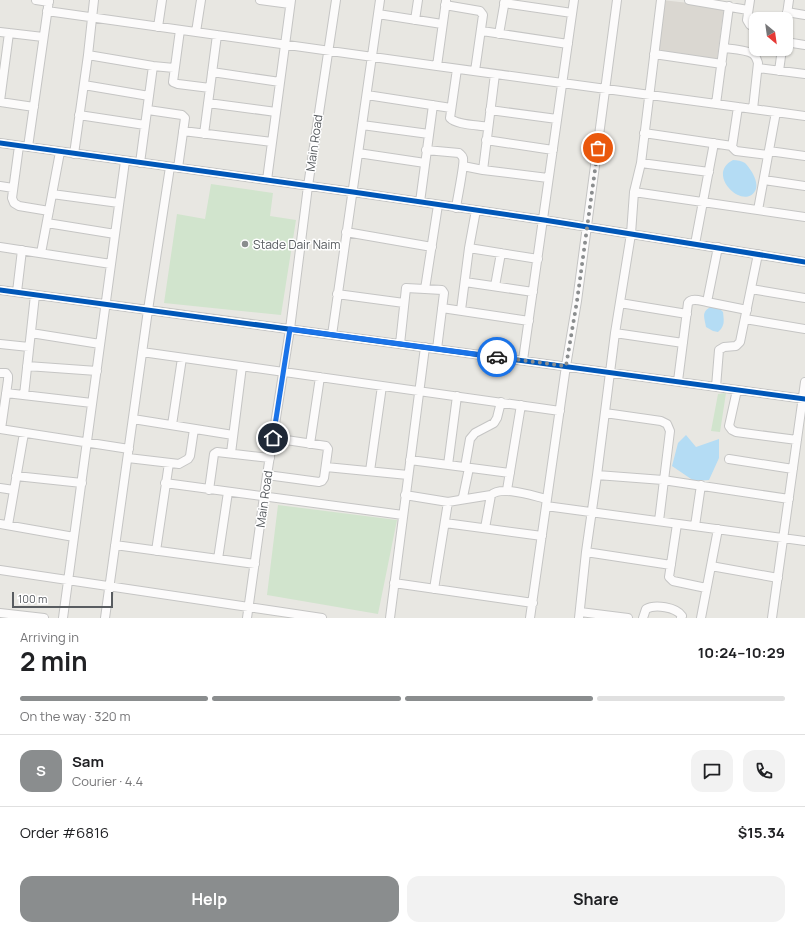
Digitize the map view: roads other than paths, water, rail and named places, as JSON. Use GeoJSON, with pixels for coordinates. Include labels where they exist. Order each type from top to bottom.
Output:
{"type":"FeatureCollection","features":[{"type":"Feature","properties":{"kind":"street"},"geometry":{"type":"LineString","coordinates":[[28,147],[49,1],[36,0]]}},
{"type":"Feature","properties":{"kind":"street"},"geometry":{"type":"LineString","coordinates":[[74,154],[94,0]]}},
{"type":"Feature","properties":{"kind":"street"},"geometry":{"type":"LineString","coordinates":[[158,27],[162,0]]}},
{"type":"Feature","properties":{"kind":"street"},"geometry":{"type":"LineString","coordinates":[[196,32],[201,0]]}},
{"type":"Feature","properties":{"kind":"street"},"geometry":{"type":"LineString","coordinates":[[260,0],[291,2],[267,180]]}},
{"type":"Feature","properties":{"kind":"street","name":"Main Road"},"geometry":{"type":"LineString","coordinates":[[247,618],[267,475],[284,372],[327,50],[336,0]]}},
{"type":"Feature","properties":{"kind":"street"},"geometry":{"type":"LineString","coordinates":[[332,335],[380,0]]}},
{"type":"Feature","properties":{"kind":"street"},"geometry":{"type":"LineString","coordinates":[[415,20],[418,0]]}},
{"type":"Feature","properties":{"kind":"street"},"geometry":{"type":"LineString","coordinates":[[523,360],[574,0]]}},
{"type":"Feature","properties":{"kind":"street"},"geometry":{"type":"LineString","coordinates":[[530,618],[566,366],[577,301],[617,0]]}},
{"type":"Feature","properties":{"kind":"street"},"geometry":{"type":"LineString","coordinates":[[628,618],[579,615],[614,332],[631,234],[634,192],[640,164],[661,0]]}},
{"type":"Feature","properties":{"kind":"street"},"geometry":{"type":"LineString","coordinates":[[689,0],[748,10]]}},
{"type":"Feature","properties":{"kind":"street"},"geometry":{"type":"LineString","coordinates":[[749,23],[747,20],[750,0]]}},
{"type":"Feature","properties":{"kind":"street"},"geometry":{"type":"LineString","coordinates":[[787,12],[789,0]]}},
{"type":"Feature","properties":{"kind":"street"},"geometry":{"type":"LineString","coordinates":[[499,34],[505,2],[572,13]]}},
{"type":"Feature","properties":{"kind":"street"},"geometry":{"type":"LineString","coordinates":[[437,66],[446,3],[480,11],[484,15],[475,71]]}},
{"type":"Feature","properties":{"kind":"street"},"geometry":{"type":"LineString","coordinates":[[716,104],[729,6]]}},
{"type":"Feature","properties":{"kind":"street"},"geometry":{"type":"LineString","coordinates":[[47,11],[805,116]]}},
{"type":"Feature","properties":{"kind":"street"},"geometry":{"type":"LineString","coordinates":[[793,13],[805,15]]}},
{"type":"Feature","properties":{"kind":"street"},"geometry":{"type":"LineString","coordinates":[[378,14],[442,24]]}},
{"type":"Feature","properties":{"kind":"street"},"geometry":{"type":"LineString","coordinates":[[180,30],[173,82],[210,88]]}},
{"type":"Feature","properties":{"kind":"street"},"geometry":{"type":"LineString","coordinates":[[482,31],[568,44]]}},
{"type":"Feature","properties":{"kind":"street"},"geometry":{"type":"LineString","coordinates":[[0,32],[43,37]]}},
{"type":"Feature","properties":{"kind":"street"},"geometry":{"type":"LineString","coordinates":[[9,33],[2,68],[0,101],[34,107]]}},
{"type":"Feature","properties":{"kind":"street"},"geometry":{"type":"LineString","coordinates":[[204,134],[217,35]]}},
{"type":"Feature","properties":{"kind":"street"},"geometry":{"type":"LineString","coordinates":[[793,43],[805,45]]}},
{"type":"Feature","properties":{"kind":"street"},"geometry":{"type":"LineString","coordinates":[[724,48],[754,54],[758,63],[758,68],[753,109]]}},
{"type":"Feature","properties":{"kind":"street"},"geometry":{"type":"LineString","coordinates":[[654,54],[722,64]]}},
{"type":"Feature","properties":{"kind":"street"},"geometry":{"type":"LineString","coordinates":[[88,55],[174,68]]}},
{"type":"Feature","properties":{"kind":"street"},"geometry":{"type":"LineString","coordinates":[[779,71],[781,56]]}},
{"type":"Feature","properties":{"kind":"street"},"geometry":{"type":"LineString","coordinates":[[140,163],[153,66]]}},
{"type":"Feature","properties":{"kind":"street"},"geometry":{"type":"LineString","coordinates":[[758,68],[805,74]]}},
{"type":"Feature","properties":{"kind":"street"},"geometry":{"type":"LineString","coordinates":[[457,69],[450,116],[452,120],[488,127]]}},
{"type":"Feature","properties":{"kind":"street"},"geometry":{"type":"LineString","coordinates":[[212,72],[280,82]]}},
{"type":"Feature","properties":{"kind":"street"},"geometry":{"type":"LineString","coordinates":[[482,170],[496,74]]}},
{"type":"Feature","properties":{"kind":"street"},"geometry":{"type":"LineString","coordinates":[[84,85],[149,96]]}},
{"type":"Feature","properties":{"kind":"street"},"geometry":{"type":"LineString","coordinates":[[366,95],[451,108]]}},
{"type":"Feature","properties":{"kind":"street"},"geometry":{"type":"LineString","coordinates":[[208,103],[276,112]]}},
{"type":"Feature","properties":{"kind":"street"},"geometry":{"type":"LineString","coordinates":[[420,202],[433,105]]}},
{"type":"Feature","properties":{"kind":"street"},"geometry":{"type":"LineString","coordinates":[[732,146],[738,107]]}},
{"type":"Feature","properties":{"kind":"street"},"geometry":{"type":"LineString","coordinates":[[105,618],[148,310],[174,167],[185,118],[184,116],[148,110]]}},
{"type":"Feature","properties":{"kind":"street"},"geometry":{"type":"LineString","coordinates":[[490,110],[557,119]]}},
{"type":"Feature","properties":{"kind":"street"},"geometry":{"type":"LineString","coordinates":[[758,210],[776,112]]}},
{"type":"Feature","properties":{"kind":"street"},"geometry":{"type":"LineString","coordinates":[[79,115],[146,125]]}},
{"type":"Feature","properties":{"kind":"street"},"geometry":{"type":"LineString","coordinates":[[362,125],[429,134]]}},
{"type":"Feature","properties":{"kind":"street"},"geometry":{"type":"LineString","coordinates":[[183,130],[272,142]]}},
{"type":"Feature","properties":{"kind":"street"},"geometry":{"type":"LineString","coordinates":[[644,133],[732,146],[736,151],[805,156]]}},
{"type":"Feature","properties":{"kind":"street"},"geometry":{"type":"LineString","coordinates":[[486,140],[552,150]]}},
{"type":"Feature","properties":{"kind":"street"},"geometry":{"type":"LineString","coordinates":[[695,244],[714,143]]}},
{"type":"Feature","properties":{"kind":"street"},"geometry":{"type":"LineString","coordinates":[[0,144],[353,192],[587,226],[805,262]]}},
{"type":"Feature","properties":{"kind":"street"},"geometry":{"type":"LineString","coordinates":[[19,146],[12,198],[14,203],[18,206],[49,211]]}},
{"type":"Feature","properties":{"kind":"street"},"geometry":{"type":"LineString","coordinates":[[426,150],[459,153],[464,158],[456,208]]}},
{"type":"Feature","properties":{"kind":"street"},"geometry":{"type":"LineString","coordinates":[[41,253],[60,152]]}},
{"type":"Feature","properties":{"kind":"street"},"geometry":{"type":"LineString","coordinates":[[358,153],[425,163]]}},
{"type":"Feature","properties":{"kind":"street"},"geometry":{"type":"LineString","coordinates":[[63,618],[125,161]]}},
{"type":"Feature","properties":{"kind":"street"},"geometry":{"type":"LineString","coordinates":[[640,164],[709,172]]}},
{"type":"Feature","properties":{"kind":"street"},"geometry":{"type":"LineString","coordinates":[[463,166],[482,170],[548,178]]}},
{"type":"Feature","properties":{"kind":"street"},"geometry":{"type":"LineString","coordinates":[[764,180],[805,186]]}},
{"type":"Feature","properties":{"kind":"street"},"geometry":{"type":"LineString","coordinates":[[0,186],[13,188]]}},
{"type":"Feature","properties":{"kind":"street"},"geometry":{"type":"LineString","coordinates":[[634,192],[805,217]]}},
{"type":"Feature","properties":{"kind":"street"},"geometry":{"type":"LineString","coordinates":[[52,194],[119,203]]}},
{"type":"Feature","properties":{"kind":"street"},"geometry":{"type":"LineString","coordinates":[[426,289],[438,205]]}},
{"type":"Feature","properties":{"kind":"street"},"geometry":{"type":"LineString","coordinates":[[461,310],[469,248],[476,210]]}},
{"type":"Feature","properties":{"kind":"street"},"geometry":{"type":"LineString","coordinates":[[47,223],[115,234]]}},
{"type":"Feature","properties":{"kind":"street"},"geometry":{"type":"LineString","coordinates":[[346,232],[432,247]]}},
{"type":"Feature","properties":{"kind":"street"},"geometry":{"type":"LineString","coordinates":[[0,247],[111,264]]}},
{"type":"Feature","properties":{"kind":"street"},"geometry":{"type":"LineString","coordinates":[[707,302],[718,247]]}},
{"type":"Feature","properties":{"kind":"street"},"geometry":{"type":"LineString","coordinates":[[469,248],[538,259]]}},
{"type":"Feature","properties":{"kind":"street"},"geometry":{"type":"LineString","coordinates":[[17,292],[22,250]]}},
{"type":"Feature","properties":{"kind":"street"},"geometry":{"type":"LineString","coordinates":[[495,286],[501,253]]}},
{"type":"Feature","properties":{"kind":"street"},"geometry":{"type":"LineString","coordinates":[[716,387],[719,350],[724,347],[736,346],[740,342],[758,254]]}},
{"type":"Feature","properties":{"kind":"street"},"geometry":{"type":"LineString","coordinates":[[465,282],[533,292]]}},
{"type":"Feature","properties":{"kind":"street"},"geometry":{"type":"LineString","coordinates":[[400,344],[405,290],[407,287],[442,290],[444,296],[437,349]]}},
{"type":"Feature","properties":{"kind":"street"},"geometry":{"type":"LineString","coordinates":[[751,289],[805,298]]}},
{"type":"Feature","properties":{"kind":"street"},"geometry":{"type":"LineString","coordinates":[[0,290],[804,399]]}},
{"type":"Feature","properties":{"kind":"street"},"geometry":{"type":"LineString","coordinates":[[337,294],[404,303]]}},
{"type":"Feature","properties":{"kind":"street"},"geometry":{"type":"LineString","coordinates":[[24,395],[35,295]]}},
{"type":"Feature","properties":{"kind":"street"},"geometry":{"type":"LineString","coordinates":[[678,381],[688,303],[692,300],[747,310]]}},
{"type":"Feature","properties":{"kind":"street"},"geometry":{"type":"LineString","coordinates":[[620,303],[687,314]]}},
{"type":"Feature","properties":{"kind":"street"},"geometry":{"type":"LineString","coordinates":[[442,308],[528,321]]}},
{"type":"Feature","properties":{"kind":"street"},"geometry":{"type":"LineString","coordinates":[[745,319],[805,329]]}},
{"type":"Feature","properties":{"kind":"street"},"geometry":{"type":"LineString","coordinates":[[614,332],[683,343]]}},
{"type":"Feature","properties":{"kind":"street"},"geometry":{"type":"LineString","coordinates":[[31,333],[100,344]]}},
{"type":"Feature","properties":{"kind":"street"},"geometry":{"type":"LineString","coordinates":[[0,344],[29,346]]}},
{"type":"Feature","properties":{"kind":"street"},"geometry":{"type":"LineString","coordinates":[[390,618],[425,347]]}},
{"type":"Feature","properties":{"kind":"street"},"geometry":{"type":"LineString","coordinates":[[142,352],[560,411]]}},
{"type":"Feature","properties":{"kind":"street"},"geometry":{"type":"LineString","coordinates":[[172,425],[182,358]]}},
{"type":"Feature","properties":{"kind":"street"},"geometry":{"type":"LineString","coordinates":[[27,366],[97,371]]}},
{"type":"Feature","properties":{"kind":"street"},"geometry":{"type":"LineString","coordinates":[[231,453],[242,366]]}},
{"type":"Feature","properties":{"kind":"street"},"geometry":{"type":"LineString","coordinates":[[0,372],[6,373],[8,376],[1,429],[87,443],[169,463],[179,464],[188,459],[194,429]]}},
{"type":"Feature","properties":{"kind":"street"},"geometry":{"type":"LineString","coordinates":[[310,444],[320,377]]}},
{"type":"Feature","properties":{"kind":"street"},"geometry":{"type":"LineString","coordinates":[[772,618],[804,399],[805,382]]}},
{"type":"Feature","properties":{"kind":"street"},"geometry":{"type":"LineString","coordinates":[[370,471],[382,386]]}},
{"type":"Feature","properties":{"kind":"street"},"geometry":{"type":"LineString","coordinates":[[737,390],[729,426],[732,430],[736,432],[797,440]]}},
{"type":"Feature","properties":{"kind":"street"},"geometry":{"type":"LineString","coordinates":[[6,393],[92,403]]}},
{"type":"Feature","properties":{"kind":"street"},"geometry":{"type":"LineString","coordinates":[[448,465],[456,396]]}},
{"type":"Feature","properties":{"kind":"street"},"geometry":{"type":"LineString","coordinates":[[460,500],[463,497],[470,439],[474,433],[494,423],[497,418],[500,402]]}},
{"type":"Feature","properties":{"kind":"street"},"geometry":{"type":"LineString","coordinates":[[507,490],[521,405]]}},
{"type":"Feature","properties":{"kind":"street"},"geometry":{"type":"LineString","coordinates":[[605,413],[661,421],[667,424],[670,431],[659,521]]}},
{"type":"Feature","properties":{"kind":"street"},"geometry":{"type":"LineString","coordinates":[[133,419],[233,435]]}},
{"type":"Feature","properties":{"kind":"street"},"geometry":{"type":"LineString","coordinates":[[24,433],[14,490],[4,525],[74,537]]}},
{"type":"Feature","properties":{"kind":"street"},"geometry":{"type":"LineString","coordinates":[[267,475],[319,482],[324,478],[326,467],[327,447],[273,438]]}},
{"type":"Feature","properties":{"kind":"street"},"geometry":{"type":"LineString","coordinates":[[209,490],[214,454],[217,452],[270,458]]}},
{"type":"Feature","properties":{"kind":"street"},"geometry":{"type":"LineString","coordinates":[[729,459],[793,468]]}},
{"type":"Feature","properties":{"kind":"street"},"geometry":{"type":"LineString","coordinates":[[410,460],[510,473]]}},
{"type":"Feature","properties":{"kind":"street"},"geometry":{"type":"LineString","coordinates":[[156,550],[169,463]]}},
{"type":"Feature","properties":{"kind":"street"},"geometry":{"type":"LineString","coordinates":[[326,467],[408,475]]}},
{"type":"Feature","properties":{"kind":"street"},"geometry":{"type":"LineString","coordinates":[[597,475],[663,480],[789,499]]}},
{"type":"Feature","properties":{"kind":"street"},"geometry":{"type":"LineString","coordinates":[[16,476],[82,483]]}},
{"type":"Feature","properties":{"kind":"street"},"geometry":{"type":"LineString","coordinates":[[165,483],[264,498],[403,515]]}},
{"type":"Feature","properties":{"kind":"street"},"geometry":{"type":"LineString","coordinates":[[695,526],[701,485]]}},
{"type":"Feature","properties":{"kind":"street"},"geometry":{"type":"LineString","coordinates":[[0,488],[14,490]]}},
{"type":"Feature","properties":{"kind":"street"},"geometry":{"type":"LineString","coordinates":[[405,495],[448,502],[491,495],[498,490],[507,490],[547,502],[591,512],[805,540]]}},
{"type":"Feature","properties":{"kind":"street"},"geometry":{"type":"LineString","coordinates":[[218,559],[228,492]]}},
{"type":"Feature","properties":{"kind":"street"},"geometry":{"type":"LineString","coordinates":[[485,528],[491,495]]}},
{"type":"Feature","properties":{"kind":"street"},"geometry":{"type":"LineString","coordinates":[[434,589],[448,502]]}},
{"type":"Feature","properties":{"kind":"street"},"geometry":{"type":"LineString","coordinates":[[445,523],[542,536]]}},
{"type":"Feature","properties":{"kind":"street"},"geometry":{"type":"LineString","coordinates":[[677,524],[669,576],[673,581],[706,588]]}},
{"type":"Feature","properties":{"kind":"street"},"geometry":{"type":"LineString","coordinates":[[701,618],[718,529]]}},
{"type":"Feature","properties":{"kind":"street"},"geometry":{"type":"LineString","coordinates":[[115,545],[255,564]]}},
{"type":"Feature","properties":{"kind":"street"},"geometry":{"type":"LineString","coordinates":[[586,552],[671,565]]}},
{"type":"Feature","properties":{"kind":"street"},"geometry":{"type":"LineString","coordinates":[[710,566],[778,578]]}},
{"type":"Feature","properties":{"kind":"street"},"geometry":{"type":"LineString","coordinates":[[0,570],[249,607],[294,616],[322,618]]}},
{"type":"Feature","properties":{"kind":"street"},"geometry":{"type":"LineString","coordinates":[[394,583],[533,603]]}},
{"type":"Feature","properties":{"kind":"street"},"geometry":{"type":"LineString","coordinates":[[644,618],[646,609],[650,607],[666,608],[677,611],[682,618]]}},
{"type":"Feature","properties":{"kind":"street"},"geometry":{"type":"LineString","coordinates":[[0,613],[44,618]]}},
{"type":"Feature","properties":{"kind":"water"},"geometry":{"type":"Polygon","coordinates":[[[733,160],[745,163],[756,180],[755,191],[749,196],[743,197],[735,194],[724,181],[723,174],[725,166],[733,160]]]}},
{"type":"Feature","properties":{"kind":"water"},"geometry":{"type":"Polygon","coordinates":[[[712,306],[718,307],[723,312],[724,323],[718,332],[706,327],[704,315],[706,310],[712,306]]]}},
{"type":"Feature","properties":{"kind":"water"},"geometry":{"type":"Polygon","coordinates":[[[686,435],[696,447],[719,439],[719,458],[709,480],[694,481],[672,466],[678,443],[686,435]]]}},
{"type":"Feature","properties":{"kind":"place","name":"Stade Dair Naim"},"geometry":{"type":"Point","coordinates":[245,244]}}]}
